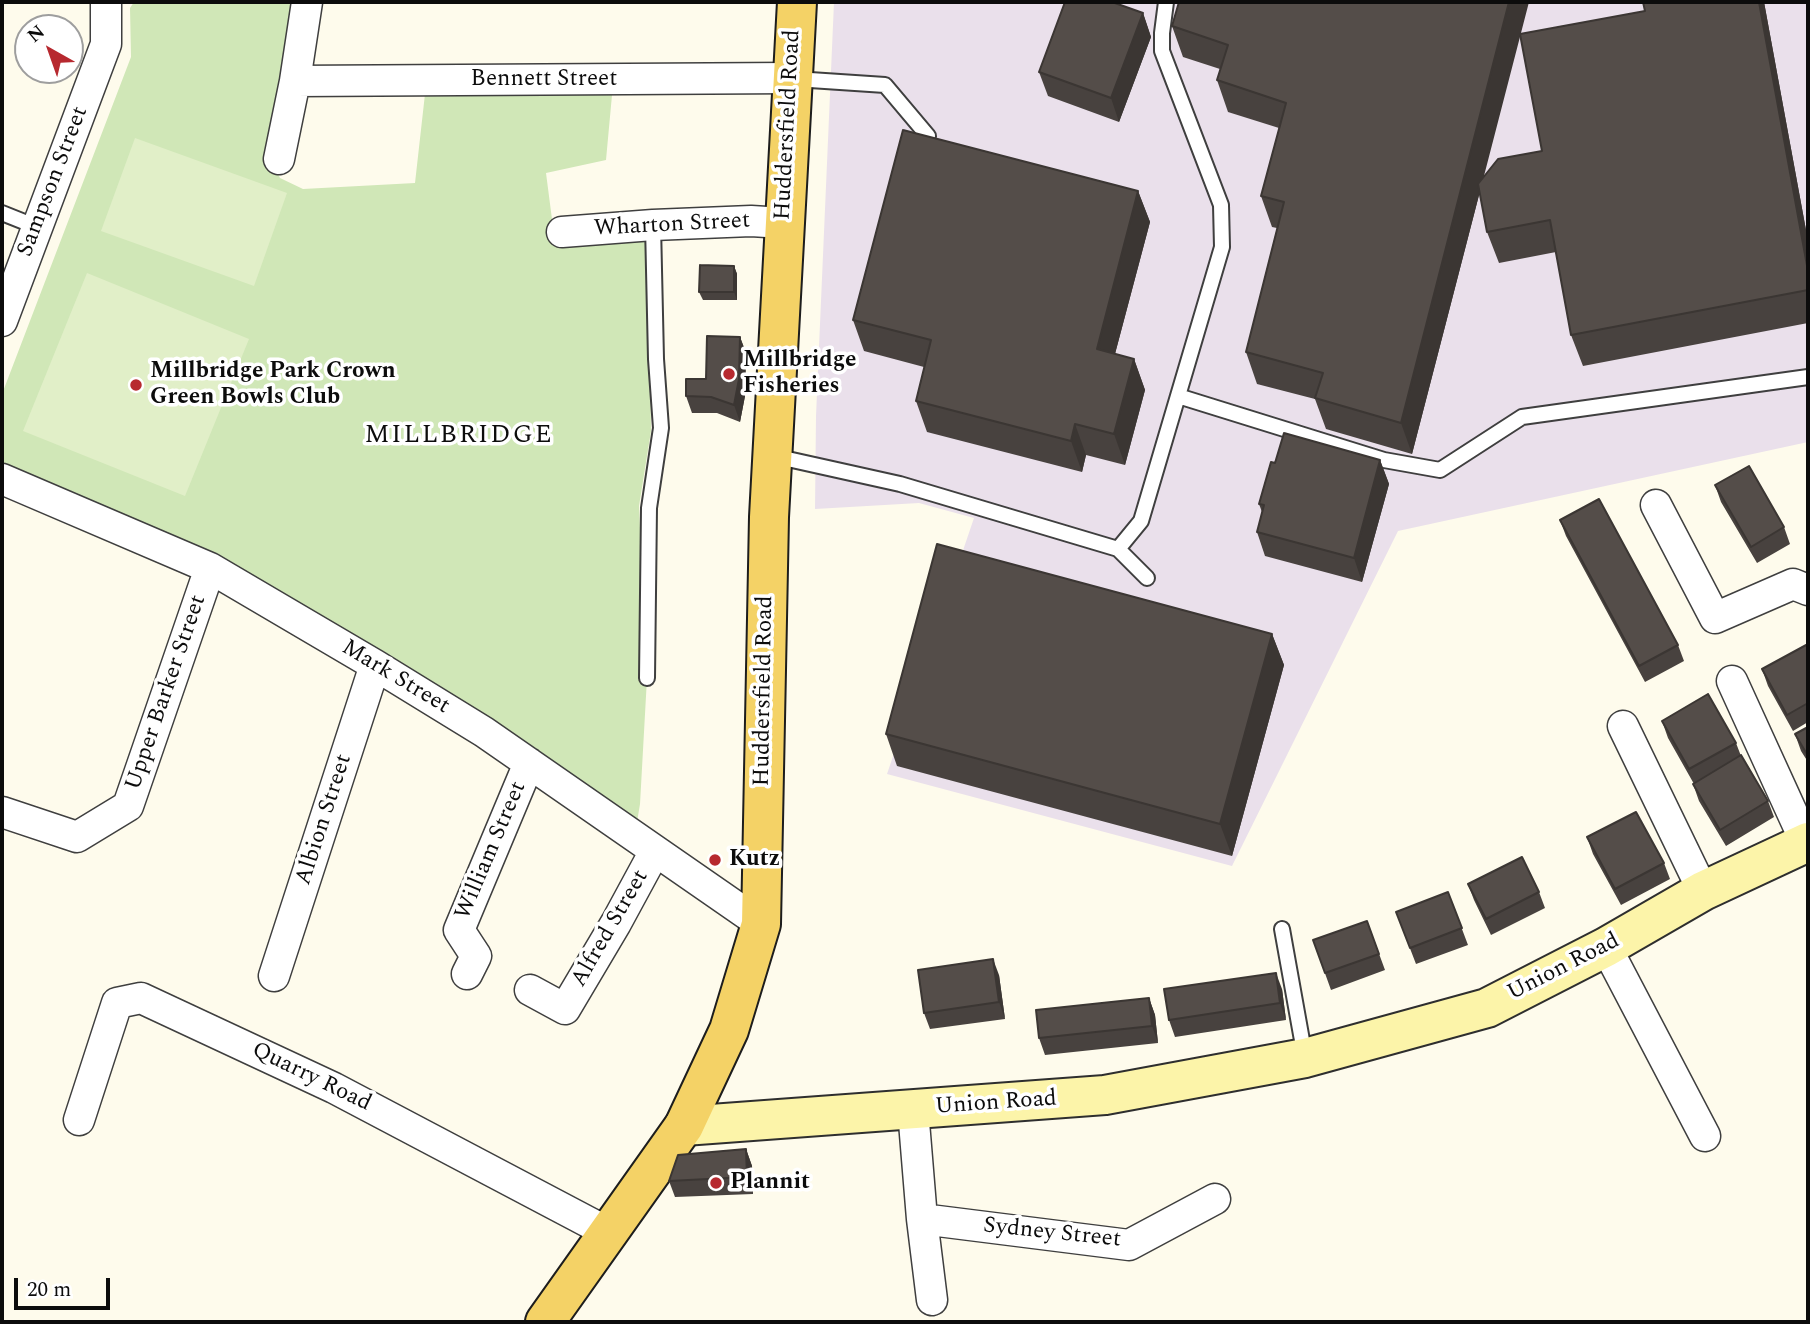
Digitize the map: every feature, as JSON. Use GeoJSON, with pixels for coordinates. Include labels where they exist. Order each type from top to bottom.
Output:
{"type":"FeatureCollection","features":[{"type":"Feature","properties":{"kind":"main road","name":"Huddersfield Road"},"geometry":{"type":"LineString","coordinates":[[545,1322],[684,1126],[729,1030],[761,924],[769,517],[797,2]]}},
{"type":"Feature","properties":{"kind":"street","name":"Sampson Street"},"geometry":{"type":"LineString","coordinates":[[2,321],[106,44],[106,2]]}},
{"type":"Feature","properties":{"kind":"street"},"geometry":{"type":"LineString","coordinates":[[279,159],[307,2]]}},
{"type":"Feature","properties":{"kind":"street","name":"Bennett Street"},"geometry":{"type":"LineString","coordinates":[[295,81],[792,78]]}},
{"type":"Feature","properties":{"kind":"street","name":"Wharton Street"},"geometry":{"type":"LineString","coordinates":[[562,232],[751,221],[783,223]]}},
{"type":"Feature","properties":{"kind":"street","name":"Mark Street"},"geometry":{"type":"LineString","coordinates":[[2,479],[210,568],[484,732],[761,924]]}},
{"type":"Feature","properties":{"kind":"street"},"geometry":{"type":"LineString","coordinates":[[1656,505],[1715,618],[1793,584],[1808,590]]}},
{"type":"Feature","properties":{"kind":"street","name":"Upper Barker Street"},"geometry":{"type":"LineString","coordinates":[[2,812],[77,837],[128,806],[210,568]]}},
{"type":"Feature","properties":{"kind":"street","name":"Albion Street"},"geometry":{"type":"LineString","coordinates":[[274,976],[375,665]]}},
{"type":"Feature","properties":{"kind":"street"},"geometry":{"type":"LineString","coordinates":[[1732,681],[1807,842]]}},
{"type":"Feature","properties":{"kind":"street"},"geometry":{"type":"LineString","coordinates":[[1623,726],[1703,891]]}},
{"type":"Feature","properties":{"kind":"street","name":"William Street"},"geometry":{"type":"LineString","coordinates":[[467,974],[476,956],[459,930],[529,763]]}},
{"type":"Feature","properties":{"kind":"street","name":"Union Road"},"geometry":{"type":"LineString","coordinates":[[684,1126],[1105,1095],[1305,1058],[1487,1008],[1606,947],[1703,891],[1807,842]]}},
{"type":"Feature","properties":{"kind":"street","name":"Alfred Street"},"geometry":{"type":"LineString","coordinates":[[530,990],[565,1009],[655,850]]}},
{"type":"Feature","properties":{"kind":"street"},"geometry":{"type":"LineString","coordinates":[[1606,947],[1706,1136]]}},
{"type":"Feature","properties":{"kind":"street","name":"Quarry Road"},"geometry":{"type":"LineString","coordinates":[[79,1120],[117,1003],[141,998],[334,1087],[608,1233]]}},
{"type":"Feature","properties":{"kind":"street"},"geometry":{"type":"LineString","coordinates":[[913,1110],[932,1300]]}},
{"type":"Feature","properties":{"kind":"street","name":"Sydney Street"},"geometry":{"type":"LineString","coordinates":[[922,1219],[1129,1245],[1215,1199]]}},
{"type":"Feature","properties":{"kind":"lane"},"geometry":{"type":"LineString","coordinates":[[1118,549],[1141,521],[1222,247],[1221,205],[1162,51],[1166,2]]}},
{"type":"Feature","properties":{"kind":"lane"},"geometry":{"type":"LineString","coordinates":[[792,78],[885,85],[928,136]]}},
{"type":"Feature","properties":{"kind":"lane"},"geometry":{"type":"LineString","coordinates":[[2,213],[37,228]]}},
{"type":"Feature","properties":{"kind":"lane"},"geometry":{"type":"LineString","coordinates":[[647,678],[649,508],[661,428],[656,359],[653,225]]}},
{"type":"Feature","properties":{"kind":"lane"},"geometry":{"type":"LineString","coordinates":[[1178,396],[1384,460],[1440,470],[1522,417],[1808,377]]}},
{"type":"Feature","properties":{"kind":"lane"},"geometry":{"type":"LineString","coordinates":[[773,456],[900,484],[1118,549],[1147,578]]}},
{"type":"Feature","properties":{"kind":"lane"},"geometry":{"type":"LineString","coordinates":[[1282,929],[1305,1058]]}},
{"type":"Feature","properties":{"kind":"shaded area"},"geometry":{"type":"Polygon","coordinates":[[[834,2],[1808,2],[1808,442],[1398,531],[1232,866],[887,774],[974,518],[919,503],[815,509],[816,416],[834,2]]]}},
{"type":"Feature","properties":{"kind":"green space"},"geometry":{"type":"Polygon","coordinates":[[[134,2],[298,2],[269,156],[280,178],[303,189],[415,183],[425,94],[543,91],[612,95],[606,160],[546,173],[553,227],[648,230],[651,431],[639,506],[647,678],[640,804],[636,828],[492,726],[2,469],[2,394],[131,57],[130,8],[134,2]]]}},
{"type":"Feature","properties":{"kind":"green space"},"geometry":{"type":"Polygon","coordinates":[[[135,138],[287,193],[254,286],[101,231],[135,138]]]}},
{"type":"Feature","properties":{"kind":"green space","name":"Millbridge Park Crown Green Bowls Club"},"geometry":{"type":"Polygon","coordinates":[[[87,273],[249,339],[185,496],[23,431],[87,273]]]}},
{"type":"Feature","properties":{"kind":"building"},"geometry":{"type":"Polygon","coordinates":[[[1065,2],[1112,2],[1143,13],[1111,98],[1039,72],[1065,2]]]}},
{"type":"Feature","properties":{"kind":"building"},"geometry":{"type":"Polygon","coordinates":[[[1179,2],[1509,2],[1401,423],[1315,398],[1323,373],[1246,352],[1284,202],[1261,196],[1286,103],[1217,80],[1228,45],[1172,26],[1179,2]]]}},
{"type":"Feature","properties":{"kind":"building"},"geometry":{"type":"Polygon","coordinates":[[[1643,2],[1759,2],[1808,271],[1808,290],[1571,335],[1550,220],[1487,232],[1478,184],[1498,159],[1542,151],[1520,34],[1645,11],[1643,2]]]}},
{"type":"Feature","properties":{"kind":"building"},"geometry":{"type":"Polygon","coordinates":[[[903,130],[1138,191],[1097,349],[1134,359],[1114,434],[1075,424],[1071,441],[916,401],[931,340],[853,320],[903,130]]]}},
{"type":"Feature","properties":{"kind":"building"},"geometry":{"type":"Polygon","coordinates":[[[700,265],[734,266],[734,292],[699,292],[700,265]]]}},
{"type":"Feature","properties":{"kind":"building"},"geometry":{"type":"Polygon","coordinates":[[[707,336],[740,337],[739,379],[734,405],[711,397],[686,396],[686,379],[706,379],[707,336]]]}},
{"type":"Feature","properties":{"kind":"building"},"geometry":{"type":"Polygon","coordinates":[[[1284,433],[1380,460],[1354,558],[1257,532],[1264,505],[1259,504],[1271,462],[1275,463],[1284,433]]]}},
{"type":"Feature","properties":{"kind":"building"},"geometry":{"type":"Polygon","coordinates":[[[1749,466],[1784,527],[1751,547],[1715,485],[1749,466]]]}},
{"type":"Feature","properties":{"kind":"building"},"geometry":{"type":"Polygon","coordinates":[[[1599,499],[1678,645],[1639,666],[1560,520],[1599,499]]]}},
{"type":"Feature","properties":{"kind":"building"},"geometry":{"type":"Polygon","coordinates":[[[937,544],[1272,634],[1220,824],[886,734],[937,544]]]}},
{"type":"Feature","properties":{"kind":"building"},"geometry":{"type":"Polygon","coordinates":[[[1808,644],[1808,703],[1787,715],[1762,669],[1808,644]]]}},
{"type":"Feature","properties":{"kind":"building"},"geometry":{"type":"Polygon","coordinates":[[[1708,694],[1736,743],[1689,769],[1662,721],[1708,694]]]}},
{"type":"Feature","properties":{"kind":"building"},"geometry":{"type":"Polygon","coordinates":[[[1808,727],[1808,756],[1795,734],[1808,727]]]}},
{"type":"Feature","properties":{"kind":"building"},"geometry":{"type":"Polygon","coordinates":[[[1741,755],[1768,801],[1720,830],[1693,784],[1741,755]]]}},
{"type":"Feature","properties":{"kind":"building"},"geometry":{"type":"Polygon","coordinates":[[[1636,812],[1664,863],[1615,889],[1587,837],[1636,812]]]}},
{"type":"Feature","properties":{"kind":"building"},"geometry":{"type":"Polygon","coordinates":[[[1522,857],[1539,892],[1486,919],[1468,884],[1522,857]]]}},
{"type":"Feature","properties":{"kind":"building"},"geometry":{"type":"Polygon","coordinates":[[[1448,892],[1462,928],[1410,948],[1396,912],[1448,892]]]}},
{"type":"Feature","properties":{"kind":"building"},"geometry":{"type":"Polygon","coordinates":[[[1367,921],[1379,954],[1325,973],[1313,940],[1367,921]]]}},
{"type":"Feature","properties":{"kind":"building"},"geometry":{"type":"Polygon","coordinates":[[[993,959],[999,1002],[924,1013],[918,970],[993,959]]]}},
{"type":"Feature","properties":{"kind":"building"},"geometry":{"type":"Polygon","coordinates":[[[1276,973],[1280,1003],[1169,1020],[1164,989],[1276,973]]]}},
{"type":"Feature","properties":{"kind":"building"},"geometry":{"type":"Polygon","coordinates":[[[1149,998],[1152,1026],[1039,1038],[1036,1010],[1149,998]]]}},
{"type":"Feature","properties":{"kind":"building"},"geometry":{"type":"Polygon","coordinates":[[[746,1149],[747,1177],[669,1181],[678,1155],[746,1149]]]}},
{"type":"Feature","properties":{"kind":"place","name":"Millbridge Fisheries"},"geometry":{"type":"Point","coordinates":[729,374]}},
{"type":"Feature","properties":{"kind":"place","name":"Millbridge Park Crown Green Bowls Club"},"geometry":{"type":"Point","coordinates":[136,385]}},
{"type":"Feature","properties":{"kind":"place","name":"Kutz"},"geometry":{"type":"Point","coordinates":[715,860]}},
{"type":"Feature","properties":{"kind":"place","name":"Plannit"},"geometry":{"type":"Point","coordinates":[716,1183]}},
{"type":"Feature","properties":{"kind":"district","name":"MILLBRIDGE"},"geometry":{"type":"Point","coordinates":[459,437]}}]}
